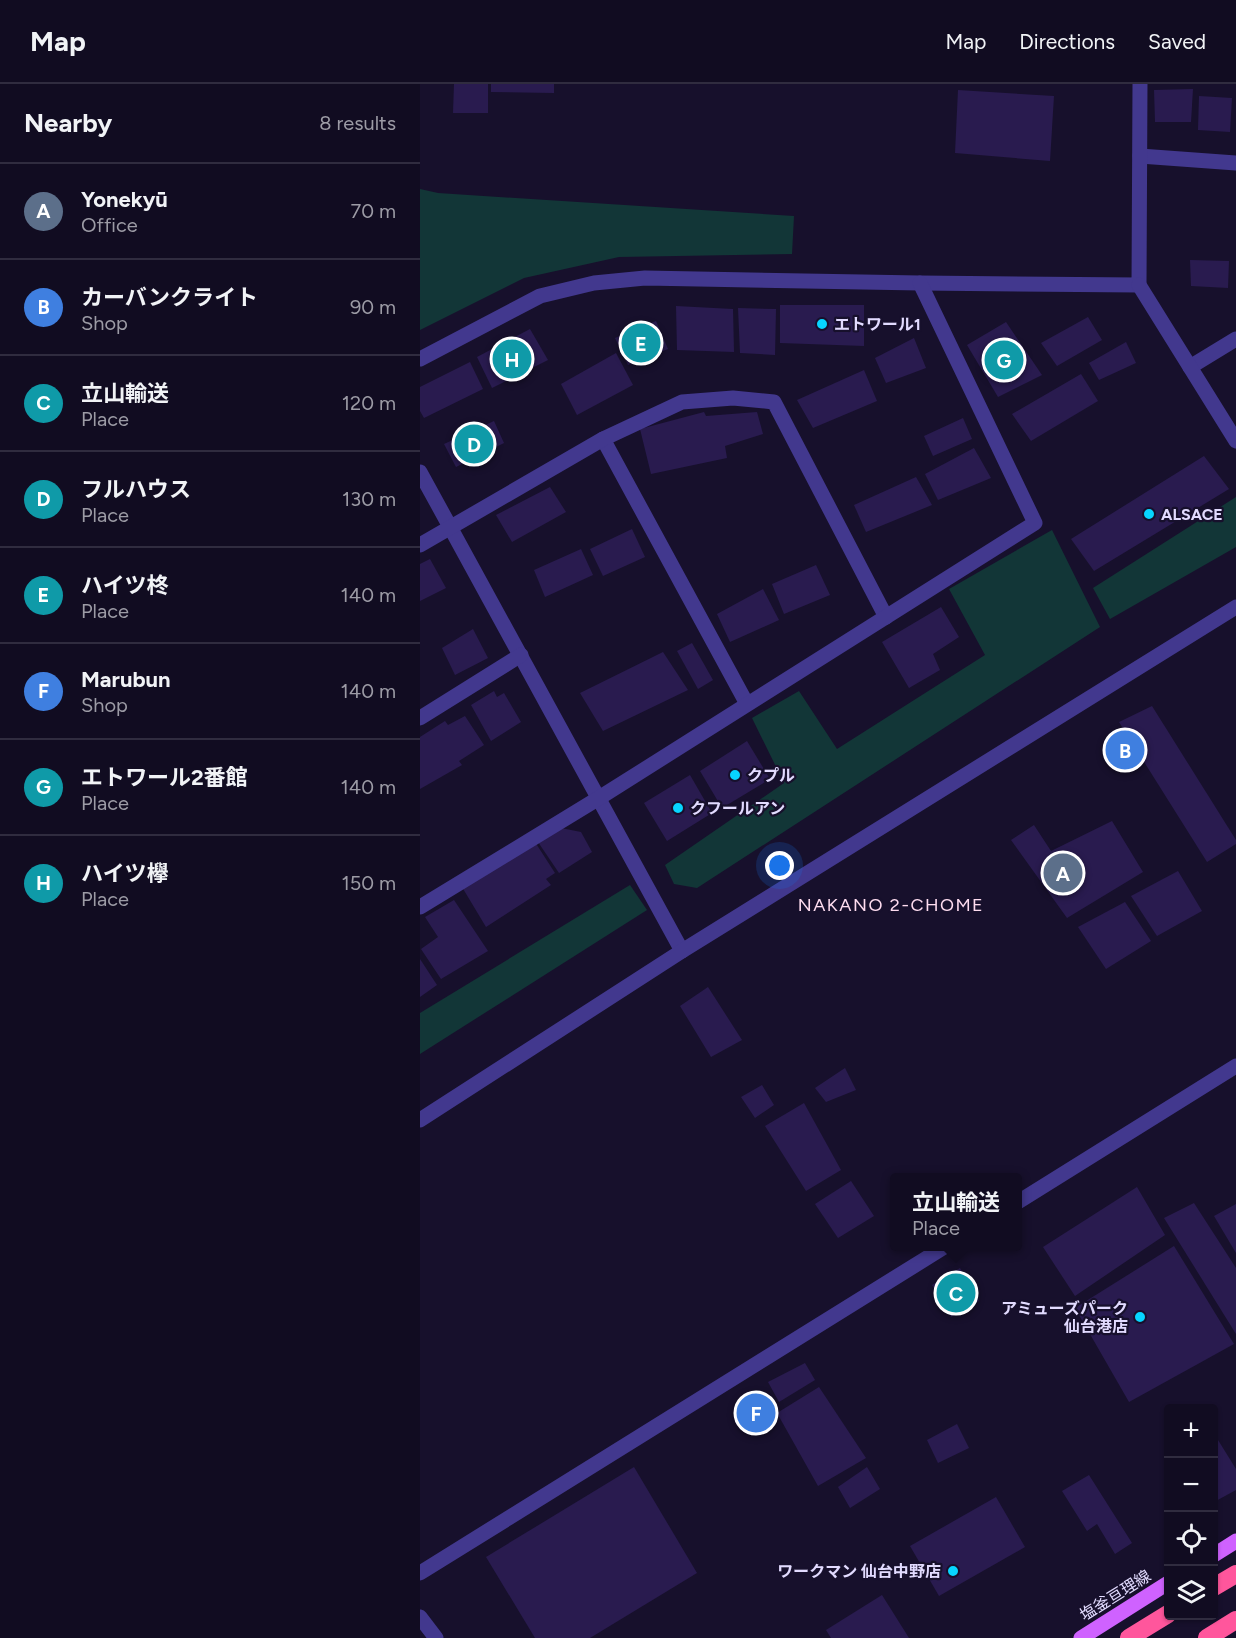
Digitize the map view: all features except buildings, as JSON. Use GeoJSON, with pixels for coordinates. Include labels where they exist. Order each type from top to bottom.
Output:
{"type":"FeatureCollection","features":[{"type":"Feature","properties":{"kind":"highway"},"geometry":{"type":"LineString","coordinates":[[1218,1585],[1236,1574]]}},
{"type":"Feature","properties":{"kind":"highway"},"geometry":{"type":"LineString","coordinates":[[1130,1638],[1164,1617]]}},
{"type":"Feature","properties":{"kind":"highway"},"geometry":{"type":"LineString","coordinates":[[1207,1638],[1236,1620]]}},
{"type":"Feature","properties":{"kind":"main road"},"geometry":{"type":"LineString","coordinates":[[1218,1552],[1236,1541]]}},
{"type":"Feature","properties":{"kind":"main road","name":"塩釜亘理線"},"geometry":{"type":"LineString","coordinates":[[1081,1638],[1164,1586]]}},
{"type":"Feature","properties":{"kind":"main road"},"geometry":{"type":"LineString","coordinates":[[1222,1638],[1236,1630]]}},
{"type":"Feature","properties":{"kind":"street"},"geometry":{"type":"LineString","coordinates":[[1140,84],[1139,285],[1236,441]]}},
{"type":"Feature","properties":{"kind":"street"},"geometry":{"type":"LineString","coordinates":[[1140,156],[1236,163]]}},
{"type":"Feature","properties":{"kind":"street"},"geometry":{"type":"LineString","coordinates":[[420,358],[540,296],[594,283],[645,278],[1139,285]]}},
{"type":"Feature","properties":{"kind":"street"},"geometry":{"type":"LineString","coordinates":[[420,907],[599,798],[1035,523],[920,283]]}},
{"type":"Feature","properties":{"kind":"street"},"geometry":{"type":"LineString","coordinates":[[1190,367],[1236,339]]}},
{"type":"Feature","properties":{"kind":"street"},"geometry":{"type":"LineString","coordinates":[[420,545],[603,439],[682,402],[733,398],[774,402],[886,617]]}},
{"type":"Feature","properties":{"kind":"street"},"geometry":{"type":"LineString","coordinates":[[603,439],[747,704]]}},
{"type":"Feature","properties":{"kind":"street"},"geometry":{"type":"LineString","coordinates":[[420,472],[682,951]]}},
{"type":"Feature","properties":{"kind":"street"},"geometry":{"type":"LineString","coordinates":[[420,1120],[682,951],[1236,607]]}},
{"type":"Feature","properties":{"kind":"street"},"geometry":{"type":"LineString","coordinates":[[420,718],[521,656]]}},
{"type":"Feature","properties":{"kind":"street"},"geometry":{"type":"LineString","coordinates":[[1022,1199],[1236,1066]]}},
{"type":"Feature","properties":{"kind":"street"},"geometry":{"type":"LineString","coordinates":[[420,1573],[938,1251]]}},
{"type":"Feature","properties":{"kind":"street"},"geometry":{"type":"LineString","coordinates":[[420,1617],[436,1638]]}},
{"type":"Feature","properties":{"kind":"green space"},"geometry":{"type":"Polygon","coordinates":[[[420,189],[438,193],[794,216],[792,254],[619,257],[524,278],[420,330],[420,189]]]}},
{"type":"Feature","properties":{"kind":"green space"},"geometry":{"type":"Polygon","coordinates":[[[1236,497],[1236,547],[1110,619],[1093,588],[1236,497]]]}},
{"type":"Feature","properties":{"kind":"green space"},"geometry":{"type":"Polygon","coordinates":[[[1052,530],[1100,627],[697,888],[674,884],[665,865],[784,783],[752,718],[799,691],[837,749],[985,655],[949,589],[1052,530]]]}},
{"type":"Feature","properties":{"kind":"green space"},"geometry":{"type":"Polygon","coordinates":[[[630,885],[647,910],[420,1054],[420,1013],[630,885]]]}},
{"type":"Feature","properties":{"kind":"place","name":"エトワール1"},"geometry":{"type":"Point","coordinates":[822,324]}},
{"type":"Feature","properties":{"kind":"place","name":"ハイツ柊"},"geometry":{"type":"Point","coordinates":[641,343]}},
{"type":"Feature","properties":{"kind":"place","name":"ハイツ欅"},"geometry":{"type":"Point","coordinates":[512,359]}},
{"type":"Feature","properties":{"kind":"place","name":"エトワール2番館"},"geometry":{"type":"Point","coordinates":[1004,360]}},
{"type":"Feature","properties":{"kind":"place","name":"フルハウス"},"geometry":{"type":"Point","coordinates":[474,444]}},
{"type":"Feature","properties":{"kind":"place","name":"ALSACE"},"geometry":{"type":"Point","coordinates":[1149,514]}},
{"type":"Feature","properties":{"kind":"place","name":"カーバンクライト"},"geometry":{"type":"Point","coordinates":[1125,750]}},
{"type":"Feature","properties":{"kind":"place","name":"クプル"},"geometry":{"type":"Point","coordinates":[735,775]}},
{"type":"Feature","properties":{"kind":"place","name":"クフールアン"},"geometry":{"type":"Point","coordinates":[678,808]}},
{"type":"Feature","properties":{"kind":"place","name":"Yonekyū"},"geometry":{"type":"Point","coordinates":[1063,873]}},
{"type":"Feature","properties":{"kind":"place","name":"立山輸送"},"geometry":{"type":"Point","coordinates":[956,1293]}},
{"type":"Feature","properties":{"kind":"place","name":"アミューズパーク 仙台港店"},"geometry":{"type":"Point","coordinates":[1140,1317]}},
{"type":"Feature","properties":{"kind":"place","name":"Marubun"},"geometry":{"type":"Point","coordinates":[756,1413]}},
{"type":"Feature","properties":{"kind":"place","name":"ワークマン 仙台中野店"},"geometry":{"type":"Point","coordinates":[953,1571]}},
{"type":"Feature","properties":{"kind":"district","name":"NAKANO 2-CHOME"},"geometry":{"type":"Point","coordinates":[891,905]}}]}
